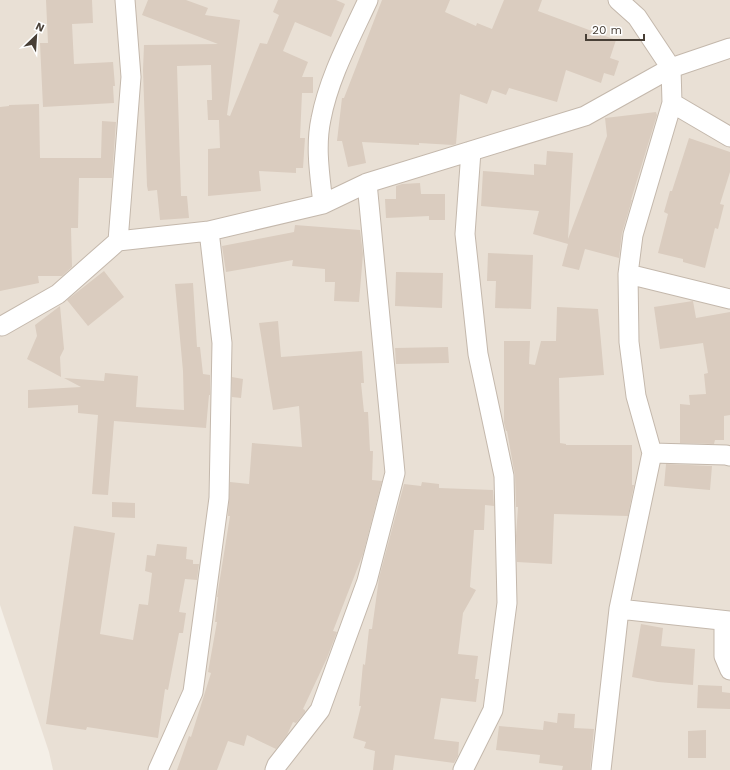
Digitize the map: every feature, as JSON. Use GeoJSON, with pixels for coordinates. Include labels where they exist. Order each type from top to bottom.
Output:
{"type":"FeatureCollection","features":[{"type":"Feature","properties":{"kind":"street"},"geometry":{"type":"LineString","coordinates":[[118,241],[132,77],[125,0]]}},
{"type":"Feature","properties":{"kind":"street"},"geometry":{"type":"LineString","coordinates":[[323,204],[318,154],[321,120],[333,77],[368,0]]}},
{"type":"Feature","properties":{"kind":"street"},"geometry":{"type":"LineString","coordinates":[[601,770],[618,609],[652,453],[635,388],[629,342],[628,274],[633,235],[672,103],[671,68],[637,17],[618,0]]}},
{"type":"Feature","properties":{"kind":"street"},"geometry":{"type":"LineString","coordinates":[[2,326],[58,294],[118,241],[209,231],[323,204],[367,183],[585,116],[671,68],[730,48]]}},
{"type":"Feature","properties":{"kind":"street"},"geometry":{"type":"LineString","coordinates":[[672,103],[730,137]]}},
{"type":"Feature","properties":{"kind":"street"},"geometry":{"type":"LineString","coordinates":[[463,770],[493,710],[507,603],[504,476],[478,354],[465,234],[471,151]]}},
{"type":"Feature","properties":{"kind":"street"},"geometry":{"type":"LineString","coordinates":[[275,770],[277,765],[320,710],[368,581],[395,473],[367,183]]}},
{"type":"Feature","properties":{"kind":"street"},"geometry":{"type":"LineString","coordinates":[[158,770],[193,692],[219,498],[222,343],[209,231]]}},
{"type":"Feature","properties":{"kind":"street"},"geometry":{"type":"LineString","coordinates":[[628,274],[730,299]]}},
{"type":"Feature","properties":{"kind":"street"},"geometry":{"type":"LineString","coordinates":[[652,453],[730,456]]}},
{"type":"Feature","properties":{"kind":"street"},"geometry":{"type":"LineString","coordinates":[[618,609],[727,621],[724,656],[730,670]]}},
{"type":"Feature","properties":{"kind":"shaded area"},"geometry":{"type":"Polygon","coordinates":[[[0,0],[730,0],[730,770],[53,770],[49,752],[0,605],[0,0]]]}},
{"type":"Feature","properties":{"kind":"building"},"geometry":{"type":"Polygon","coordinates":[[[46,0],[92,0],[93,23],[72,24],[74,64],[113,62],[115,86],[113,86],[114,103],[43,107],[40,43],[48,43],[46,0]]]}},
{"type":"Feature","properties":{"kind":"building"},"geometry":{"type":"Polygon","coordinates":[[[148,0],[186,0],[208,8],[205,15],[240,20],[227,115],[230,116],[260,43],[267,44],[279,15],[273,12],[278,0],[336,0],[345,4],[331,37],[295,22],[283,51],[308,62],[302,77],[313,77],[313,93],[302,93],[300,138],[305,138],[303,168],[296,168],[296,173],[259,171],[261,191],[208,196],[208,149],[220,148],[219,120],[208,120],[207,100],[212,100],[211,65],[177,66],[181,196],[187,196],[189,218],[160,220],[157,190],[148,191],[147,186],[143,70],[144,45],[218,44],[142,15],[148,0]]]}},
{"type":"Feature","properties":{"kind":"building"},"geometry":{"type":"Polygon","coordinates":[[[382,0],[450,0],[445,12],[476,26],[477,23],[492,29],[504,0],[542,0],[538,11],[616,40],[610,58],[619,61],[614,76],[604,73],[601,83],[566,70],[557,102],[509,88],[506,95],[492,90],[487,104],[460,94],[456,144],[419,143],[419,145],[362,142],[366,163],[348,167],[342,141],[337,141],[342,98],[344,98],[382,0]]]}},
{"type":"Feature","properties":{"kind":"building"},"geometry":{"type":"Polygon","coordinates":[[[39,104],[40,158],[101,158],[102,121],[116,122],[112,178],[79,178],[78,228],[71,228],[72,267],[62,276],[38,276],[39,283],[0,291],[0,107],[9,105],[39,104]]]}},
{"type":"Feature","properties":{"kind":"building"},"geometry":{"type":"Polygon","coordinates":[[[656,112],[657,115],[622,233],[619,258],[585,249],[579,270],[562,266],[568,244],[533,234],[539,211],[481,206],[483,171],[534,175],[534,164],[546,165],[547,151],[573,153],[568,239],[607,136],[605,118],[656,112]]]}},
{"type":"Feature","properties":{"kind":"building"},"geometry":{"type":"Polygon","coordinates":[[[689,138],[730,152],[730,172],[720,204],[724,205],[718,229],[715,228],[705,268],[683,262],[683,259],[658,253],[668,214],[664,212],[689,138]]]}},
{"type":"Feature","properties":{"kind":"building"},"geometry":{"type":"Polygon","coordinates":[[[420,183],[421,194],[445,194],[445,220],[429,220],[429,216],[386,218],[385,199],[396,199],[396,186],[402,184],[420,183]]]}},
{"type":"Feature","properties":{"kind":"building"},"geometry":{"type":"Polygon","coordinates":[[[295,225],[360,230],[363,254],[359,302],[334,301],[335,282],[325,282],[325,269],[292,266],[293,260],[226,272],[222,246],[294,232],[295,225]]]}},
{"type":"Feature","properties":{"kind":"building"},"geometry":{"type":"Polygon","coordinates":[[[488,253],[533,255],[531,309],[495,308],[496,281],[487,281],[488,253]]]}},
{"type":"Feature","properties":{"kind":"building"},"geometry":{"type":"Polygon","coordinates":[[[104,271],[124,297],[88,326],[67,300],[104,271]]]}},
{"type":"Feature","properties":{"kind":"building"},"geometry":{"type":"Polygon","coordinates":[[[396,272],[443,273],[442,308],[395,306],[396,272]]]}},
{"type":"Feature","properties":{"kind":"building"},"geometry":{"type":"Polygon","coordinates":[[[193,283],[197,347],[200,347],[203,374],[210,375],[210,395],[206,428],[114,421],[108,495],[92,494],[98,415],[78,413],[78,405],[28,408],[28,390],[81,387],[64,378],[104,381],[105,373],[138,376],[136,407],[184,410],[183,371],[175,284],[193,283]]]}},
{"type":"Feature","properties":{"kind":"building"},"geometry":{"type":"Polygon","coordinates":[[[693,301],[696,318],[730,312],[730,415],[724,416],[724,440],[715,440],[714,444],[680,443],[680,404],[690,405],[689,395],[706,394],[704,374],[708,373],[703,343],[660,349],[654,307],[693,301]]]}},
{"type":"Feature","properties":{"kind":"building"},"geometry":{"type":"Polygon","coordinates":[[[60,306],[64,349],[60,357],[61,377],[27,359],[37,336],[35,325],[60,306]]]}},
{"type":"Feature","properties":{"kind":"building"},"geometry":{"type":"Polygon","coordinates":[[[557,307],[598,309],[604,375],[559,378],[560,443],[566,445],[632,445],[632,485],[634,485],[628,516],[554,514],[552,564],[517,562],[516,536],[518,507],[516,507],[515,476],[507,431],[504,423],[504,341],[530,341],[529,364],[535,365],[541,341],[556,341],[557,307]]]}},
{"type":"Feature","properties":{"kind":"building"},"geometry":{"type":"Polygon","coordinates":[[[278,321],[281,357],[362,351],[364,383],[361,383],[364,412],[368,412],[370,451],[373,451],[372,480],[382,481],[363,554],[333,631],[337,632],[327,658],[303,709],[305,712],[296,723],[293,722],[287,735],[276,749],[247,735],[244,746],[228,741],[217,770],[177,770],[189,736],[191,737],[211,673],[208,672],[217,622],[215,622],[217,597],[230,516],[228,516],[230,482],[249,484],[252,443],[302,447],[299,406],[273,410],[259,323],[278,321]]]}},
{"type":"Feature","properties":{"kind":"building"},"geometry":{"type":"Polygon","coordinates":[[[448,347],[449,363],[396,364],[395,348],[448,347]]]}},
{"type":"Feature","properties":{"kind":"building"},"geometry":{"type":"Polygon","coordinates":[[[232,377],[243,379],[241,398],[232,397],[232,377]]]}},
{"type":"Feature","properties":{"kind":"building"},"geometry":{"type":"Polygon","coordinates":[[[666,464],[712,466],[710,490],[664,486],[666,464]]]}},
{"type":"Feature","properties":{"kind":"building"},"geometry":{"type":"Polygon","coordinates":[[[422,482],[439,484],[439,488],[493,490],[494,506],[485,505],[484,530],[474,530],[470,587],[476,590],[463,613],[458,654],[478,656],[475,679],[479,679],[476,702],[441,698],[434,739],[459,742],[458,756],[454,763],[395,755],[393,770],[373,770],[375,751],[364,748],[366,742],[353,738],[361,706],[359,706],[363,664],[365,665],[369,629],[372,629],[379,578],[404,484],[421,486],[422,482]]]}},
{"type":"Feature","properties":{"kind":"building"},"geometry":{"type":"Polygon","coordinates":[[[112,502],[135,503],[135,518],[112,517],[112,502]]]}},
{"type":"Feature","properties":{"kind":"building"},"geometry":{"type":"Polygon","coordinates":[[[74,526],[115,533],[100,634],[133,640],[139,604],[148,605],[152,573],[145,571],[147,555],[155,556],[157,544],[187,547],[186,559],[193,560],[193,564],[199,564],[197,580],[185,579],[179,612],[186,613],[183,633],[179,633],[168,690],[165,689],[158,738],[87,727],[86,730],[46,724],[74,526]]]}},
{"type":"Feature","properties":{"kind":"building"},"geometry":{"type":"Polygon","coordinates":[[[641,624],[663,628],[661,646],[695,649],[693,685],[658,682],[632,677],[641,624]]]}},
{"type":"Feature","properties":{"kind":"building"},"geometry":{"type":"Polygon","coordinates":[[[698,685],[722,686],[722,692],[730,693],[730,709],[697,708],[698,685]]]}},
{"type":"Feature","properties":{"kind":"building"},"geometry":{"type":"Polygon","coordinates":[[[558,713],[575,714],[574,728],[594,729],[590,770],[562,770],[563,766],[539,763],[540,755],[496,750],[499,726],[543,730],[544,721],[557,723],[558,713]]]}},
{"type":"Feature","properties":{"kind":"building"},"geometry":{"type":"Polygon","coordinates":[[[706,730],[706,758],[688,758],[688,731],[706,730]]]}}]}
